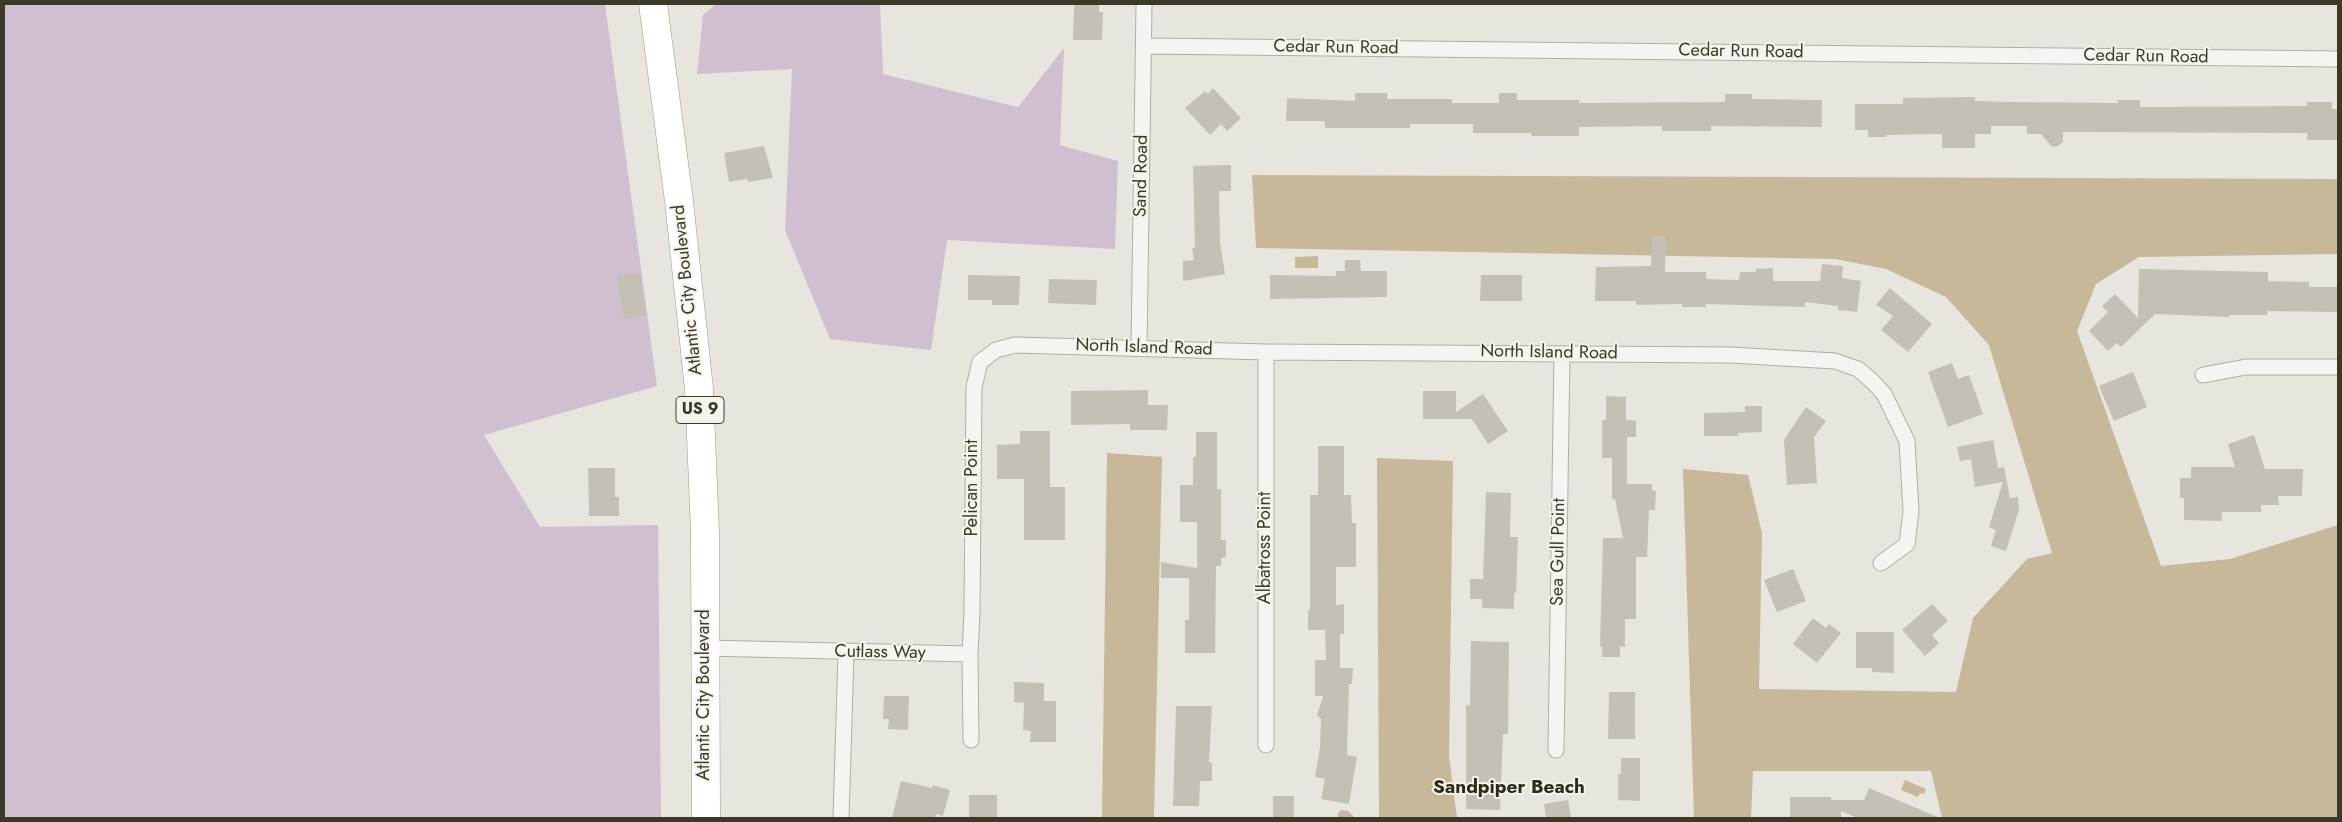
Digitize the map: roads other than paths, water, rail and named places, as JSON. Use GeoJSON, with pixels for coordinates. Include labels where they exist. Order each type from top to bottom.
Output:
{"type":"FeatureCollection","features":[{"type":"Feature","properties":{"kind":"highway","name":"Atlantic City Boulevard"},"geometry":{"type":"LineString","coordinates":[[652,4],[679,201],[699,389],[705,532],[706,818]]}},
{"type":"Feature","properties":{"kind":"street","name":"Sand Road"},"geometry":{"type":"LineString","coordinates":[[1139,348],[1144,4]]}},
{"type":"Feature","properties":{"kind":"street","name":"Cedar Run Road"},"geometry":{"type":"LineString","coordinates":[[1144,46],[2338,59]]}},
{"type":"Feature","properties":{"kind":"street","name":"North Island Road"},"geometry":{"type":"LineString","coordinates":[[1015,345],[1266,352],[1731,355],[1835,361],[1858,369],[1884,394],[1907,441],[1911,512],[1907,544],[1881,563]]}},
{"type":"Feature","properties":{"kind":"street","name":"Pelican Point"},"geometry":{"type":"LineString","coordinates":[[970,654],[974,388],[980,362],[996,350],[1015,345]]}},
{"type":"Feature","properties":{"kind":"street","name":"Albatross Point"},"geometry":{"type":"LineString","coordinates":[[1266,352],[1266,745]]}},
{"type":"Feature","properties":{"kind":"street","name":"Sea Gull Point"},"geometry":{"type":"LineString","coordinates":[[1556,750],[1562,354]]}},
{"type":"Feature","properties":{"kind":"street"},"geometry":{"type":"LineString","coordinates":[[2203,375],[2246,367],[2338,367]]}},
{"type":"Feature","properties":{"kind":"street","name":"Cutlass Way"},"geometry":{"type":"LineString","coordinates":[[704,648],[970,654]]}},
{"type":"Feature","properties":{"kind":"street"},"geometry":{"type":"LineString","coordinates":[[841,818],[846,652]]}},
{"type":"Feature","properties":{"kind":"street"},"geometry":{"type":"LineString","coordinates":[[970,654],[971,740]]}},
{"type":"Feature","properties":{"kind":"district","name":"Sandpiper Beach"},"geometry":{"type":"Point","coordinates":[1509,788]}}]}
